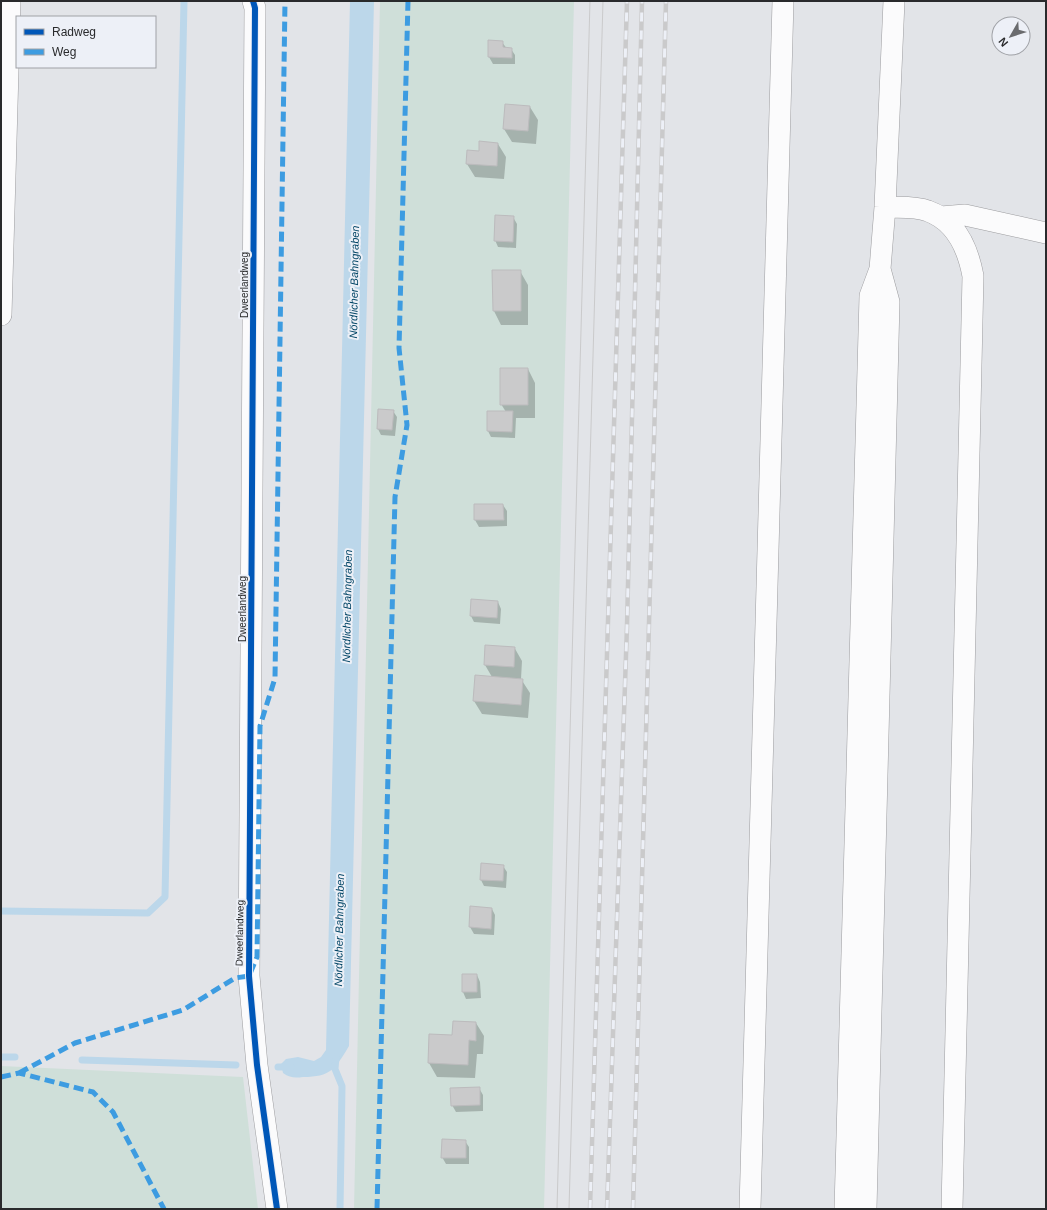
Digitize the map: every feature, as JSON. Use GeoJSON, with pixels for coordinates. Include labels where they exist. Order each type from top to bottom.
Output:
{"type":"FeatureCollection","features":[{"type":"Feature","properties":{"kind":"street"},"geometry":{"type":"LineString","coordinates":[[1,315],[10,1]]}},
{"type":"Feature","properties":{"kind":"street"},"geometry":{"type":"LineString","coordinates":[[750,1209],[783,1]]}},
{"type":"Feature","properties":{"kind":"street"},"geometry":{"type":"LineString","coordinates":[[845,1209],[870,296],[880,269],[885,207],[894,1]]}},
{"type":"Feature","properties":{"kind":"street","name":"Dweerlandweg"},"geometry":{"type":"LineString","coordinates":[[256,3],[249,976],[257,1065],[277,1209]]}},
{"type":"Feature","properties":{"kind":"street"},"geometry":{"type":"LineString","coordinates":[[885,207],[927,210],[941,217],[960,237],[969,258],[973,276],[952,1209]]}},
{"type":"Feature","properties":{"kind":"street"},"geometry":{"type":"LineString","coordinates":[[941,217],[965,215],[1046,232]]}},
{"type":"Feature","properties":{"kind":"street"},"geometry":{"type":"LineString","coordinates":[[866,1209],[889,302],[880,269]]}},
{"type":"Feature","properties":{"kind":"shaded area"},"geometry":{"type":"Polygon","coordinates":[[[380,1],[574,1],[544,1209],[354,1209],[380,1]]]}},
{"type":"Feature","properties":{"kind":"shaded area"},"geometry":{"type":"Polygon","coordinates":[[[1,1066],[243,1077],[258,1209],[1,1209],[1,1066]]]}},
{"type":"Feature","properties":{"kind":"water"},"geometry":{"type":"Polygon","coordinates":[[[350,1],[374,1],[349,1046],[336,1066],[326,1073],[312,1077],[290,1077],[283,1073],[281,1064],[286,1059],[298,1057],[314,1061],[321,1057],[326,1050],[350,1]]]}},
{"type":"Feature","properties":{"kind":"building"},"geometry":{"type":"Polygon","coordinates":[[[488,40],[503,41],[503,47],[512,48],[512,58],[488,57],[488,40]]]}},
{"type":"Feature","properties":{"kind":"building"},"geometry":{"type":"Polygon","coordinates":[[[505,104],[530,106],[528,131],[503,129],[505,104]]]}},
{"type":"Feature","properties":{"kind":"building"},"geometry":{"type":"Polygon","coordinates":[[[479,141],[498,143],[497,166],[466,164],[467,150],[479,151],[479,141]]]}},
{"type":"Feature","properties":{"kind":"building"},"geometry":{"type":"Polygon","coordinates":[[[495,215],[514,216],[513,242],[494,241],[495,215]]]}},
{"type":"Feature","properties":{"kind":"building"},"geometry":{"type":"Polygon","coordinates":[[[492,270],[521,270],[521,311],[493,311],[492,270]]]}},
{"type":"Feature","properties":{"kind":"building"},"geometry":{"type":"Polygon","coordinates":[[[500,368],[528,368],[528,405],[500,405],[500,368]]]}},
{"type":"Feature","properties":{"kind":"building"},"geometry":{"type":"Polygon","coordinates":[[[378,409],[394,410],[392,430],[377,429],[378,409]]]}},
{"type":"Feature","properties":{"kind":"building"},"geometry":{"type":"Polygon","coordinates":[[[487,411],[513,411],[512,432],[487,431],[487,411]]]}},
{"type":"Feature","properties":{"kind":"building"},"geometry":{"type":"Polygon","coordinates":[[[474,504],[503,504],[504,520],[474,520],[474,504]]]}},
{"type":"Feature","properties":{"kind":"building"},"geometry":{"type":"Polygon","coordinates":[[[471,599],[498,601],[497,618],[470,616],[471,599]]]}},
{"type":"Feature","properties":{"kind":"building"},"geometry":{"type":"Polygon","coordinates":[[[485,645],[515,647],[514,667],[484,665],[485,645]]]}},
{"type":"Feature","properties":{"kind":"building"},"geometry":{"type":"Polygon","coordinates":[[[475,675],[523,679],[521,705],[473,701],[475,675]]]}},
{"type":"Feature","properties":{"kind":"building"},"geometry":{"type":"Polygon","coordinates":[[[481,863],[504,865],[503,881],[480,880],[481,863]]]}},
{"type":"Feature","properties":{"kind":"building"},"geometry":{"type":"Polygon","coordinates":[[[470,906],[492,908],[491,929],[469,927],[470,906]]]}},
{"type":"Feature","properties":{"kind":"building"},"geometry":{"type":"Polygon","coordinates":[[[462,974],[477,974],[477,992],[462,992],[462,974]]]}},
{"type":"Feature","properties":{"kind":"building"},"geometry":{"type":"Polygon","coordinates":[[[453,1021],[476,1022],[476,1041],[469,1040],[468,1065],[428,1063],[429,1034],[452,1035],[453,1021]]]}},
{"type":"Feature","properties":{"kind":"building"},"geometry":{"type":"Polygon","coordinates":[[[480,1087],[480,1105],[451,1106],[450,1088],[480,1087]]]}},
{"type":"Feature","properties":{"kind":"building"},"geometry":{"type":"Polygon","coordinates":[[[442,1139],[466,1140],[466,1158],[441,1158],[442,1139]]]}},
{"type":"Feature","properties":{"kind":"waterway"},"geometry":{"type":"LineString","coordinates":[[1,911],[148,913],[165,897],[184,1]]}},
{"type":"Feature","properties":{"kind":"waterway"},"geometry":{"type":"LineString","coordinates":[[1,1057],[15,1057]]}},
{"type":"Feature","properties":{"kind":"waterway","name":"Nördlicher Bahngraben"},"geometry":{"type":"LineString","coordinates":[[336,1057],[335,1069],[342,1086],[340,1209]]}},
{"type":"Feature","properties":{"kind":"waterway"},"geometry":{"type":"LineString","coordinates":[[82,1060],[236,1065]]}},
{"type":"Feature","properties":{"kind":"waterway"},"geometry":{"type":"LineString","coordinates":[[278,1067],[291,1067]]}},
{"type":"Feature","properties":{"kind":"tram line"},"geometry":{"type":"LineString","coordinates":[[557,1209],[590,1]]}},
{"type":"Feature","properties":{"kind":"tram line"},"geometry":{"type":"LineString","coordinates":[[569,1209],[603,1]]}},
{"type":"Feature","properties":{"kind":"railway"},"geometry":{"type":"LineString","coordinates":[[590,1209],[627,1]]}},
{"type":"Feature","properties":{"kind":"railway"},"geometry":{"type":"LineString","coordinates":[[607,1209],[627,626],[642,1]]}},
{"type":"Feature","properties":{"kind":"railway"},"geometry":{"type":"LineString","coordinates":[[633,1209],[666,1]]}},
{"type":"Feature","properties":{"kind":"marked path"},"geometry":{"type":"LineString","coordinates":[[19,1073],[75,1043],[183,1010],[235,978],[249,976],[257,957],[260,726],[275,678],[285,1]]}},
{"type":"Feature","properties":{"kind":"marked path"},"geometry":{"type":"LineString","coordinates":[[377,1209],[395,497],[407,425],[399,348],[408,1]]}},
{"type":"Feature","properties":{"kind":"marked path"},"geometry":{"type":"LineString","coordinates":[[1,1077],[19,1073],[93,1092],[113,1112],[164,1209]]}},
{"type":"Feature","properties":{"kind":"cycle path"},"geometry":{"type":"LineString","coordinates":[[253,1],[255,8],[249,976],[257,1065],[277,1209]]}}]}
